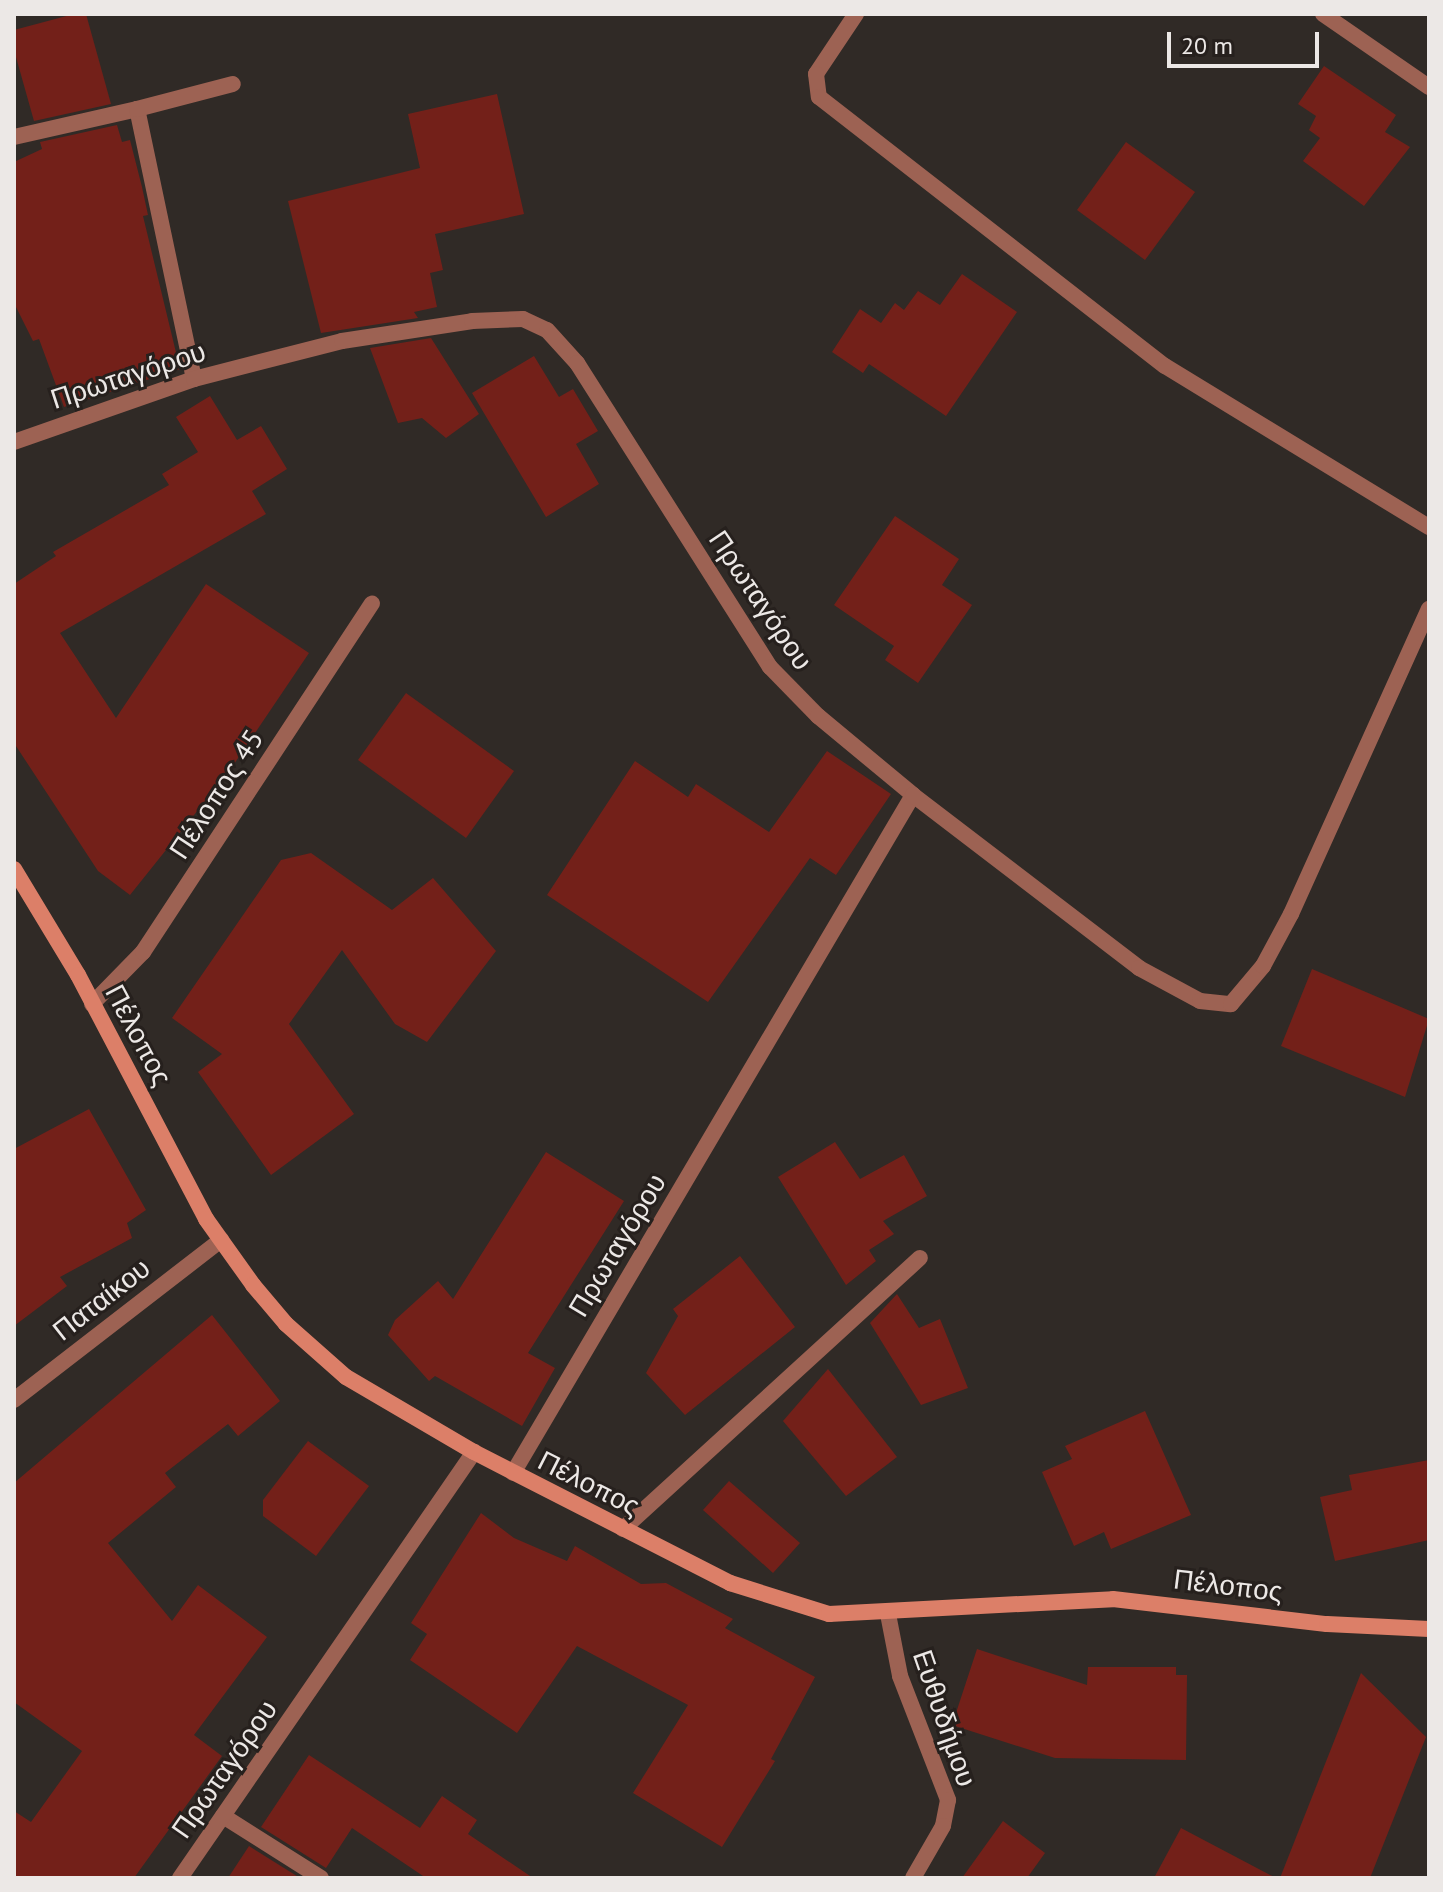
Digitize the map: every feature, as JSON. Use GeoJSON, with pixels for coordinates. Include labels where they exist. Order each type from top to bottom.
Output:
{"type":"FeatureCollection","features":[{"type":"Feature","properties":{"kind":"street"},"geometry":{"type":"LineString","coordinates":[[856,14],[816,74],[819,97],[1165,366],[1429,527]]}},
{"type":"Feature","properties":{"kind":"street"},"geometry":{"type":"LineString","coordinates":[[1323,14],[1429,87]]}},
{"type":"Feature","properties":{"kind":"street"},"geometry":{"type":"LineString","coordinates":[[14,137],[233,84]]}},
{"type":"Feature","properties":{"kind":"street"},"geometry":{"type":"LineString","coordinates":[[137,109],[194,379]]}},
{"type":"Feature","properties":{"kind":"street","name":"Πρωταγόρου"},"geometry":{"type":"LineString","coordinates":[[14,442],[194,379],[398,330],[505,318],[523,319],[547,330],[577,363],[770,667],[818,716],[913,795],[513,1473]]}},
{"type":"Feature","properties":{"kind":"street","name":"Πέλοπος 45"},"geometry":{"type":"LineString","coordinates":[[92,1004],[143,952],[372,604]]}},
{"type":"Feature","properties":{"kind":"street"},"geometry":{"type":"LineString","coordinates":[[913,795],[1139,968],[1200,1001],[1231,1004],[1263,966],[1291,914],[1429,609]]}},
{"type":"Feature","properties":{"kind":"street","name":"Πέλοπος"},"geometry":{"type":"LineString","coordinates":[[14,869],[221,1240],[313,1350],[380,1399],[513,1473],[730,1583],[791,1606],[829,1614],[888,1614],[1018,1601],[1113,1599],[1327,1624],[1429,1629]]}},
{"type":"Feature","properties":{"kind":"street","name":"Παταίκου"},"geometry":{"type":"LineString","coordinates":[[14,1400],[221,1240]]}},
{"type":"Feature","properties":{"kind":"street"},"geometry":{"type":"LineString","coordinates":[[623,1529],[920,1258]]}},
{"type":"Feature","properties":{"kind":"street","name":"Πρωταγόρου"},"geometry":{"type":"LineString","coordinates":[[180,1878],[474,1452]]}},
{"type":"Feature","properties":{"kind":"street","name":"Ευθυδήμου"},"geometry":{"type":"LineString","coordinates":[[888,1614],[900,1676],[948,1800],[943,1826],[913,1878]]}},
{"type":"Feature","properties":{"kind":"street"},"geometry":{"type":"LineString","coordinates":[[223,1816],[321,1878]]}},
{"type":"Feature","properties":{"kind":"building"},"geometry":{"type":"Polygon","coordinates":[[[74,14],[86,14],[111,104],[34,121],[14,50],[14,30],[74,14]]]}},
{"type":"Feature","properties":{"kind":"building"},"geometry":{"type":"Polygon","coordinates":[[[1324,66],[1396,115],[1385,132],[1410,147],[1364,206],[1303,161],[1320,138],[1309,130],[1316,116],[1298,104],[1324,66]]]}},
{"type":"Feature","properties":{"kind":"building"},"geometry":{"type":"Polygon","coordinates":[[[497,94],[524,214],[435,234],[443,270],[430,273],[437,307],[414,312],[418,318],[321,333],[288,201],[420,168],[408,114],[497,94]]]}},
{"type":"Feature","properties":{"kind":"building"},"geometry":{"type":"Polygon","coordinates":[[[117,125],[122,142],[130,140],[148,215],[143,216],[180,369],[64,407],[39,339],[33,341],[14,303],[14,162],[42,149],[40,142],[117,125]]]}},
{"type":"Feature","properties":{"kind":"building"},"geometry":{"type":"Polygon","coordinates":[[[1126,142],[1195,192],[1145,260],[1077,210],[1126,142]]]}},
{"type":"Feature","properties":{"kind":"building"},"geometry":{"type":"Polygon","coordinates":[[[962,274],[1017,312],[946,416],[869,364],[863,373],[832,352],[860,309],[881,323],[895,303],[904,310],[918,291],[940,305],[962,274]]]}},
{"type":"Feature","properties":{"kind":"building"},"geometry":{"type":"Polygon","coordinates":[[[431,338],[479,414],[446,438],[422,418],[398,423],[370,348],[431,338]]]}},
{"type":"Feature","properties":{"kind":"building"},"geometry":{"type":"Polygon","coordinates":[[[534,356],[559,397],[573,389],[598,431],[576,444],[599,484],[546,517],[472,393],[534,356]]]}},
{"type":"Feature","properties":{"kind":"building"},"geometry":{"type":"Polygon","coordinates":[[[210,396],[237,440],[261,426],[287,469],[252,491],[266,514],[60,633],[116,718],[206,584],[309,653],[230,770],[130,895],[98,871],[14,743],[14,584],[56,556],[53,552],[169,485],[162,474],[198,452],[176,417],[210,396]]]}},
{"type":"Feature","properties":{"kind":"building"},"geometry":{"type":"Polygon","coordinates":[[[895,516],[959,559],[942,585],[972,605],[918,683],[885,660],[894,646],[834,605],[895,516]]]}},
{"type":"Feature","properties":{"kind":"building"},"geometry":{"type":"Polygon","coordinates":[[[406,693],[514,771],[466,838],[358,760],[406,693]]]}},
{"type":"Feature","properties":{"kind":"building"},"geometry":{"type":"Polygon","coordinates":[[[827,751],[891,794],[836,875],[810,858],[708,1002],[547,895],[635,761],[688,797],[696,784],[769,832],[827,751]]]}},
{"type":"Feature","properties":{"kind":"building"},"geometry":{"type":"Polygon","coordinates":[[[311,853],[392,910],[433,878],[496,951],[427,1042],[395,1024],[342,950],[289,1024],[354,1114],[271,1175],[198,1072],[222,1054],[172,1018],[281,860],[311,853]]]}},
{"type":"Feature","properties":{"kind":"building"},"geometry":{"type":"Polygon","coordinates":[[[1312,969],[1429,1019],[1405,1097],[1281,1046],[1312,969]]]}},
{"type":"Feature","properties":{"kind":"building"},"geometry":{"type":"Polygon","coordinates":[[[89,1109],[146,1210],[127,1223],[132,1238],[60,1277],[67,1286],[14,1326],[14,1149],[89,1109]]]}},
{"type":"Feature","properties":{"kind":"building"},"geometry":{"type":"Polygon","coordinates":[[[835,1142],[860,1179],[904,1155],[927,1196],[883,1221],[894,1234],[869,1250],[876,1261],[846,1285],[778,1177],[835,1142]]]}},
{"type":"Feature","properties":{"kind":"building"},"geometry":{"type":"Polygon","coordinates":[[[546,1152],[624,1201],[528,1353],[555,1368],[522,1426],[435,1376],[429,1381],[388,1335],[395,1320],[438,1281],[453,1299],[546,1152]]]}},
{"type":"Feature","properties":{"kind":"building"},"geometry":{"type":"Polygon","coordinates":[[[740,1256],[795,1327],[685,1415],[646,1373],[678,1316],[673,1309],[740,1256]]]}},
{"type":"Feature","properties":{"kind":"building"},"geometry":{"type":"Polygon","coordinates":[[[897,1294],[919,1328],[940,1319],[968,1388],[921,1405],[870,1323],[897,1294]]]}},
{"type":"Feature","properties":{"kind":"building"},"geometry":{"type":"Polygon","coordinates":[[[212,1315],[280,1401],[238,1436],[228,1424],[165,1473],[176,1487],[108,1543],[172,1621],[198,1585],[267,1637],[194,1735],[222,1756],[134,1878],[14,1878],[14,1811],[31,1822],[82,1751],[14,1702],[14,1483],[212,1315]]]}},
{"type":"Feature","properties":{"kind":"building"},"geometry":{"type":"Polygon","coordinates":[[[828,1369],[897,1457],[846,1496],[783,1421],[828,1369]]]}},
{"type":"Feature","properties":{"kind":"building"},"geometry":{"type":"Polygon","coordinates":[[[1145,1411],[1191,1515],[1111,1549],[1104,1532],[1074,1546],[1042,1472],[1072,1459],[1065,1446],[1145,1411]]]}},
{"type":"Feature","properties":{"kind":"building"},"geometry":{"type":"Polygon","coordinates":[[[308,1441],[369,1486],[316,1556],[263,1516],[263,1500],[308,1441]]]}},
{"type":"Feature","properties":{"kind":"building"},"geometry":{"type":"Polygon","coordinates":[[[1429,1460],[1429,1540],[1335,1561],[1320,1497],[1352,1490],[1349,1475],[1429,1460]]]}},
{"type":"Feature","properties":{"kind":"building"},"geometry":{"type":"Polygon","coordinates":[[[729,1481],[800,1543],[773,1573],[703,1510],[729,1481]]]}},
{"type":"Feature","properties":{"kind":"building"},"geometry":{"type":"Polygon","coordinates":[[[481,1513],[514,1538],[567,1561],[575,1546],[641,1584],[666,1583],[733,1619],[725,1628],[815,1677],[771,1759],[775,1761],[722,1847],[633,1793],[688,1705],[577,1646],[517,1733],[410,1660],[427,1634],[411,1623],[481,1513]]]}},
{"type":"Feature","properties":{"kind":"building"},"geometry":{"type":"Polygon","coordinates":[[[977,1649],[1087,1685],[1088,1667],[1176,1667],[1176,1675],[1187,1675],[1186,1760],[1055,1758],[952,1725],[977,1649]]]}},
{"type":"Feature","properties":{"kind":"building"},"geometry":{"type":"Polygon","coordinates":[[[1361,1673],[1426,1737],[1370,1878],[1280,1878],[1361,1673]]]}},
{"type":"Feature","properties":{"kind":"building"},"geometry":{"type":"Polygon","coordinates":[[[309,1755],[420,1828],[442,1796],[477,1820],[468,1834],[533,1878],[426,1878],[352,1828],[326,1868],[261,1827],[309,1755]]]}},
{"type":"Feature","properties":{"kind":"building"},"geometry":{"type":"Polygon","coordinates":[[[1003,1821],[1045,1853],[1027,1878],[962,1878],[1003,1821]]]}},
{"type":"Feature","properties":{"kind":"building"},"geometry":{"type":"Polygon","coordinates":[[[1181,1828],[1276,1878],[1154,1878],[1181,1828]]]}},
{"type":"Feature","properties":{"kind":"building"},"geometry":{"type":"Polygon","coordinates":[[[249,1846],[300,1878],[228,1878],[249,1846]]]}}]}
